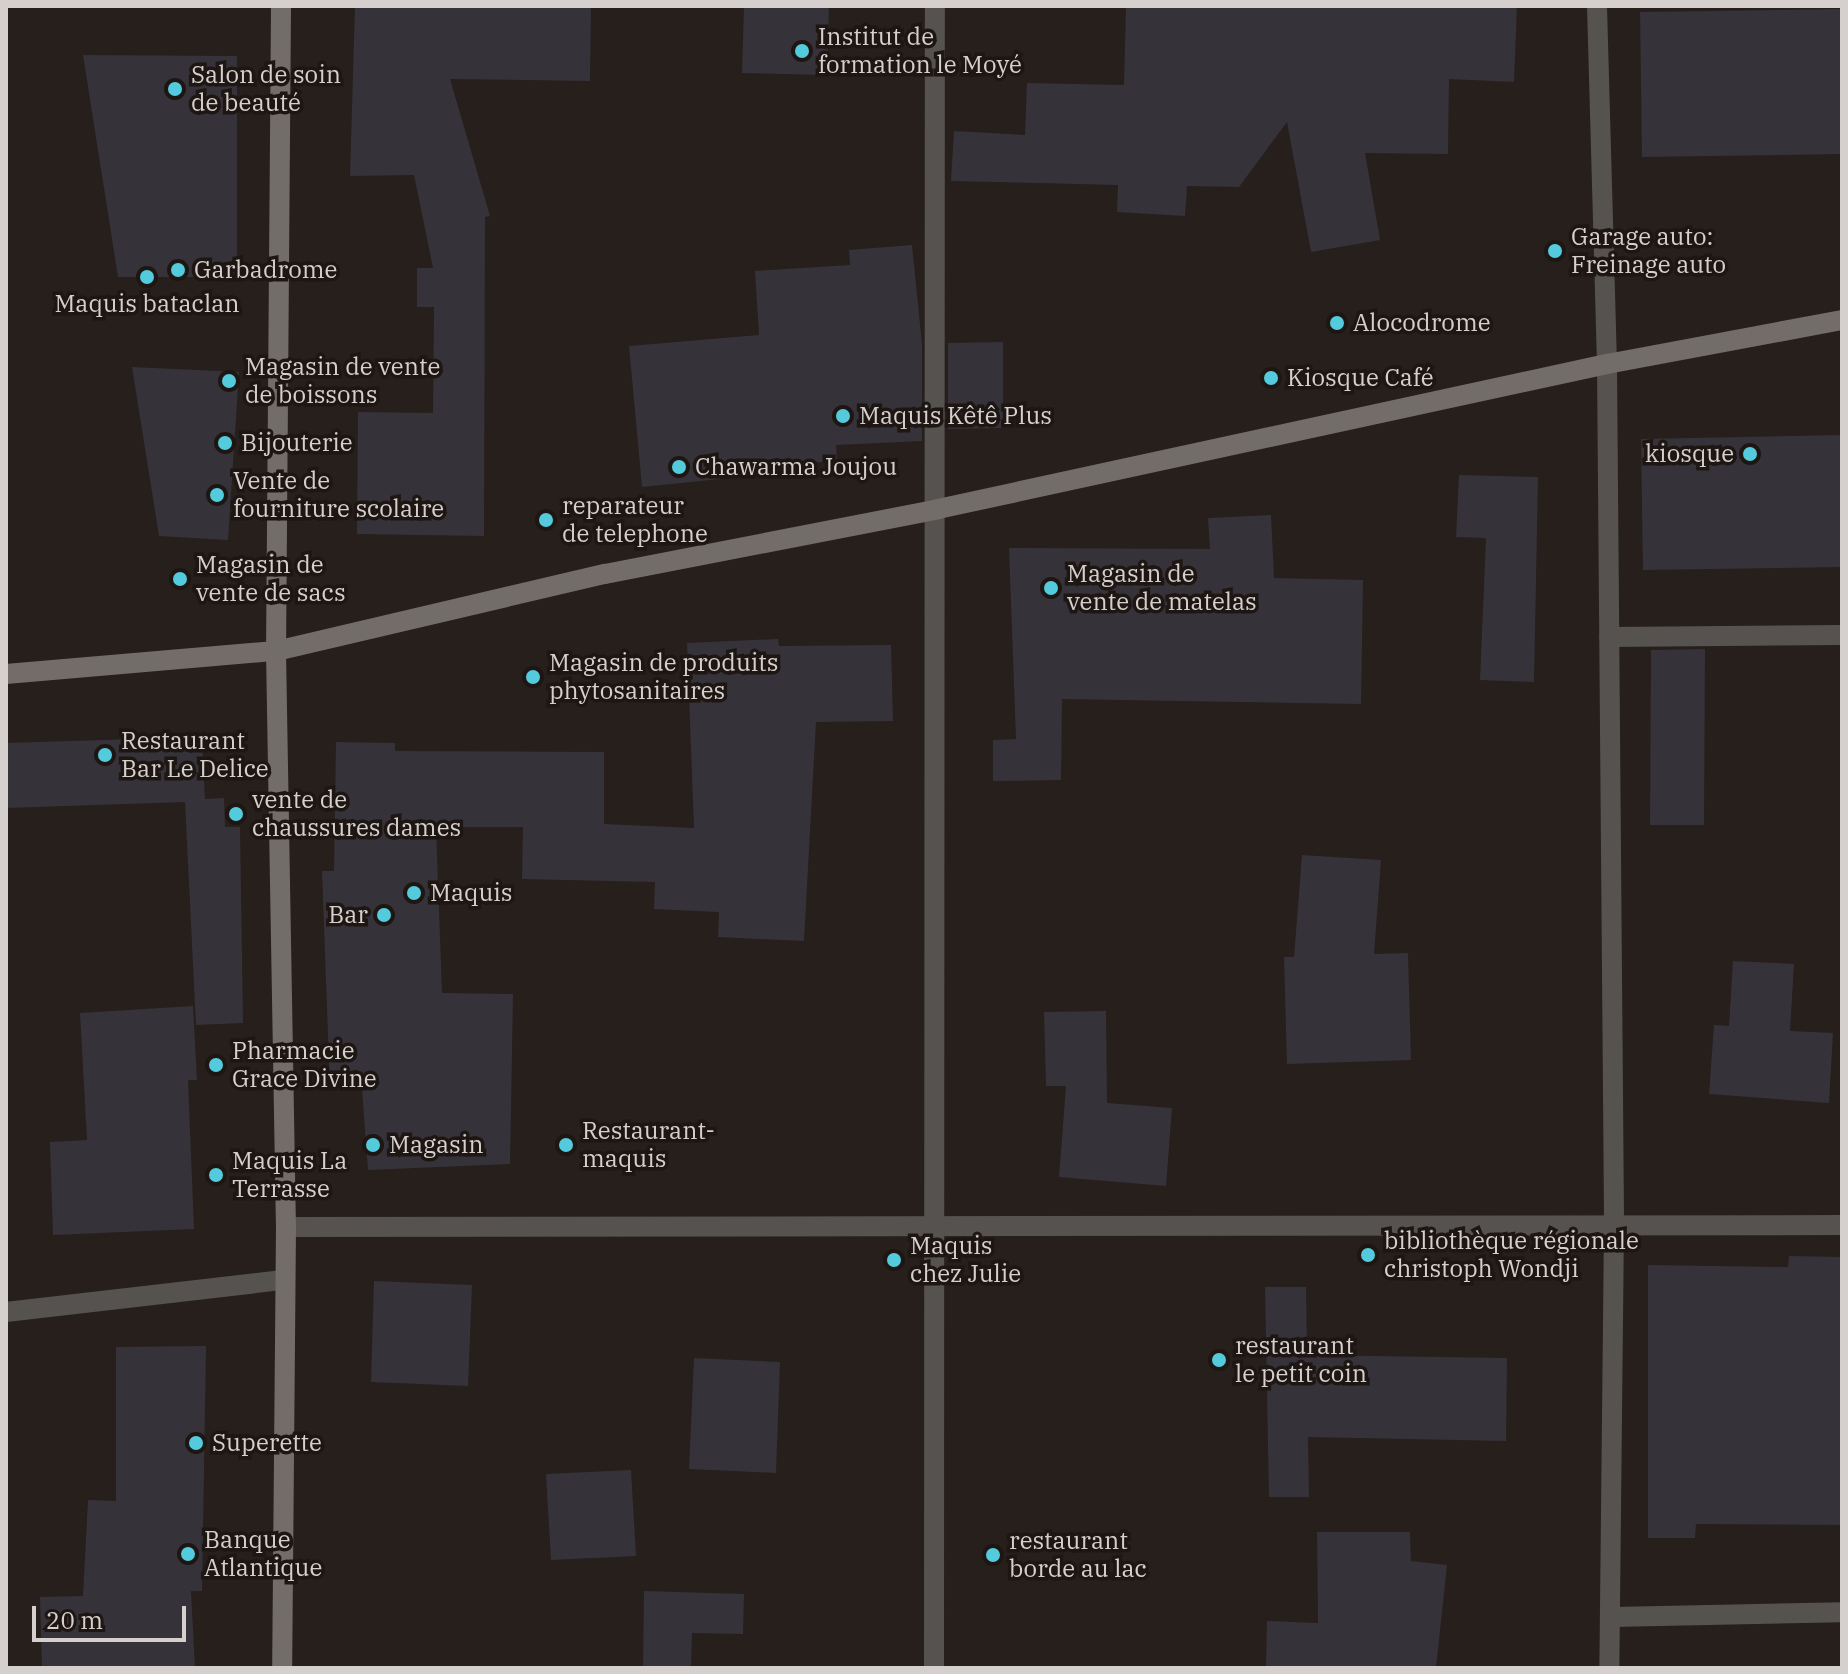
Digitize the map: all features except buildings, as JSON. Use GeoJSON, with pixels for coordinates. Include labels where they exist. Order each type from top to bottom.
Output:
{"type":"FeatureCollection","features":[{"type":"Feature","properties":{"kind":"main road"},"geometry":{"type":"LineString","coordinates":[[281,6],[276,651],[286,1227],[283,1280],[282,1668]]}},
{"type":"Feature","properties":{"kind":"main road"},"geometry":{"type":"LineString","coordinates":[[6,674],[276,651],[605,574],[938,509],[1607,364],[1842,320]]}},
{"type":"Feature","properties":{"kind":"street"},"geometry":{"type":"LineString","coordinates":[[934,1668],[931,1222],[938,509],[935,6]]}},
{"type":"Feature","properties":{"kind":"street"},"geometry":{"type":"LineString","coordinates":[[1597,6],[1607,364],[1614,1225],[1612,1617],[1609,1668]]}},
{"type":"Feature","properties":{"kind":"street"},"geometry":{"type":"LineString","coordinates":[[1609,637],[1842,635]]}},
{"type":"Feature","properties":{"kind":"street"},"geometry":{"type":"LineString","coordinates":[[286,1227],[931,1222],[1842,1225]]}},
{"type":"Feature","properties":{"kind":"street"},"geometry":{"type":"LineString","coordinates":[[6,1312],[283,1280]]}},
{"type":"Feature","properties":{"kind":"street"},"geometry":{"type":"LineString","coordinates":[[1612,1617],[1842,1612]]}},
{"type":"Feature","properties":{"kind":"place","name":"Institut de formation le Moyé"},"geometry":{"type":"Point","coordinates":[802,51]}},
{"type":"Feature","properties":{"kind":"place","name":"Salon de soin de beauté"},"geometry":{"type":"Point","coordinates":[175,89]}},
{"type":"Feature","properties":{"kind":"place","name":"Garage auto: Freinage auto"},"geometry":{"type":"Point","coordinates":[1555,251]}},
{"type":"Feature","properties":{"kind":"place","name":"Garbadrome"},"geometry":{"type":"Point","coordinates":[178,270]}},
{"type":"Feature","properties":{"kind":"place","name":"Maquis bataclan"},"geometry":{"type":"Point","coordinates":[147,277]}},
{"type":"Feature","properties":{"kind":"place","name":"Alocodrome"},"geometry":{"type":"Point","coordinates":[1337,323]}},
{"type":"Feature","properties":{"kind":"place","name":"Kiosque Café"},"geometry":{"type":"Point","coordinates":[1271,378]}},
{"type":"Feature","properties":{"kind":"place","name":"Magasin de vente de boissons"},"geometry":{"type":"Point","coordinates":[229,381]}},
{"type":"Feature","properties":{"kind":"place","name":"Maquis Kêtê Plus"},"geometry":{"type":"Point","coordinates":[843,416]}},
{"type":"Feature","properties":{"kind":"place","name":"Bijouterie"},"geometry":{"type":"Point","coordinates":[225,443]}},
{"type":"Feature","properties":{"kind":"place","name":"kiosque"},"geometry":{"type":"Point","coordinates":[1750,454]}},
{"type":"Feature","properties":{"kind":"place","name":"Chawarma Joujou"},"geometry":{"type":"Point","coordinates":[679,467]}},
{"type":"Feature","properties":{"kind":"place","name":"Vente de fourniture scolaire"},"geometry":{"type":"Point","coordinates":[217,495]}},
{"type":"Feature","properties":{"kind":"place","name":"reparateur de telephone"},"geometry":{"type":"Point","coordinates":[546,520]}},
{"type":"Feature","properties":{"kind":"place","name":"Magasin de vente de sacs"},"geometry":{"type":"Point","coordinates":[180,579]}},
{"type":"Feature","properties":{"kind":"place","name":"Magasin de vente de matelas"},"geometry":{"type":"Point","coordinates":[1051,588]}},
{"type":"Feature","properties":{"kind":"place","name":"Magasin de produits phytosanitaires"},"geometry":{"type":"Point","coordinates":[533,677]}},
{"type":"Feature","properties":{"kind":"place","name":"Restaurant Bar Le Delice"},"geometry":{"type":"Point","coordinates":[105,755]}},
{"type":"Feature","properties":{"kind":"place","name":"vente de chaussures dames"},"geometry":{"type":"Point","coordinates":[236,814]}},
{"type":"Feature","properties":{"kind":"place","name":"Maquis"},"geometry":{"type":"Point","coordinates":[414,893]}},
{"type":"Feature","properties":{"kind":"place","name":"Bar"},"geometry":{"type":"Point","coordinates":[384,915]}},
{"type":"Feature","properties":{"kind":"place","name":"Pharmacie Grace Divine"},"geometry":{"type":"Point","coordinates":[216,1065]}},
{"type":"Feature","properties":{"kind":"place","name":"Magasin"},"geometry":{"type":"Point","coordinates":[373,1145]}},
{"type":"Feature","properties":{"kind":"place","name":"Restaurant- maquis"},"geometry":{"type":"Point","coordinates":[566,1145]}},
{"type":"Feature","properties":{"kind":"place","name":"Maquis La Terrasse"},"geometry":{"type":"Point","coordinates":[216,1175]}},
{"type":"Feature","properties":{"kind":"place","name":"bibliothèque régionale christoph Wondji"},"geometry":{"type":"Point","coordinates":[1368,1255]}},
{"type":"Feature","properties":{"kind":"place","name":"Maquis chez Julie"},"geometry":{"type":"Point","coordinates":[894,1260]}},
{"type":"Feature","properties":{"kind":"place","name":"restaurant le petit coin"},"geometry":{"type":"Point","coordinates":[1219,1360]}},
{"type":"Feature","properties":{"kind":"place","name":"Superette"},"geometry":{"type":"Point","coordinates":[196,1443]}},
{"type":"Feature","properties":{"kind":"place","name":"Banque Atlantique"},"geometry":{"type":"Point","coordinates":[188,1554]}},
{"type":"Feature","properties":{"kind":"place","name":"restaurant borde au lac"},"geometry":{"type":"Point","coordinates":[993,1555]}}]}
